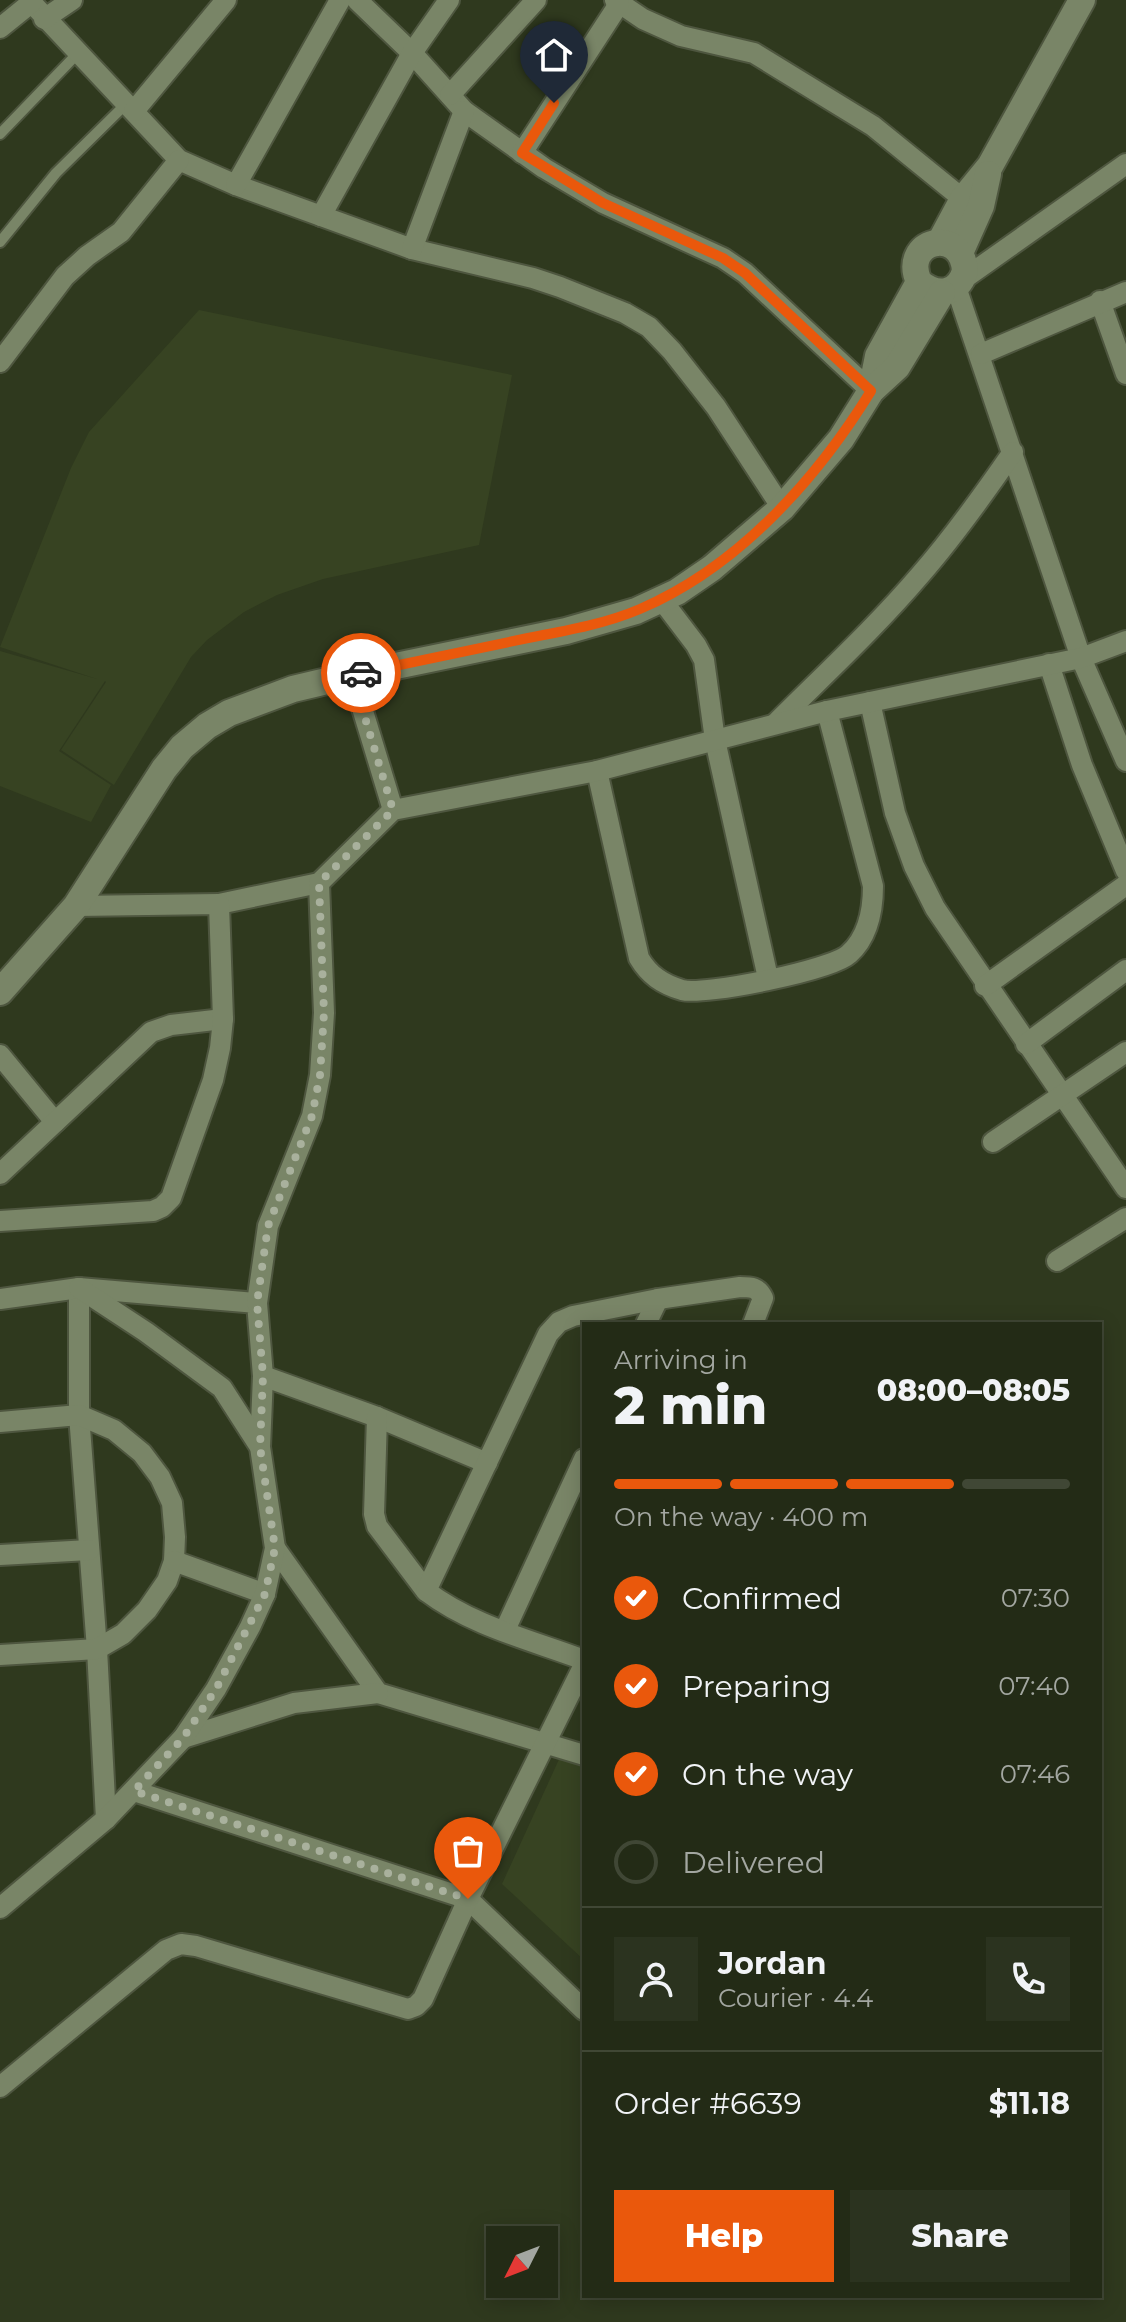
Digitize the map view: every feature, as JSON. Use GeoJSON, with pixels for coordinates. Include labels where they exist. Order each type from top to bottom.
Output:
{"type":"FeatureCollection","features":[{"type":"Feature","properties":{"kind":"main road"},"geometry":{"type":"LineString","coordinates":[[950,248],[963,199],[990,166],[1082,0]]}},
{"type":"Feature","properties":{"kind":"main road"},"geometry":{"type":"LineString","coordinates":[[950,248],[981,206],[990,166]]}},
{"type":"Feature","properties":{"kind":"main road"},"geometry":{"type":"LineString","coordinates":[[0,992],[76,906],[164,769],[182,747],[207,726],[229,713],[293,689],[566,631],[636,611],[661,599],[712,568],[782,508],[841,439],[871,391],[878,356],[945,286],[965,261],[950,248],[931,244],[917,256],[915,265],[945,286]]}},
{"type":"Feature","properties":{"kind":"street"},"geometry":{"type":"LineString","coordinates":[[0,28],[35,7],[72,0]]}},
{"type":"Feature","properties":{"kind":"street"},"geometry":{"type":"LineString","coordinates":[[130,107],[226,0]]}},
{"type":"Feature","properties":{"kind":"street"},"geometry":{"type":"LineString","coordinates":[[236,185],[340,0]]}},
{"type":"Feature","properties":{"kind":"street"},"geometry":{"type":"LineString","coordinates":[[357,0],[412,53],[464,111],[522,153],[603,203],[723,258],[745,273],[871,391]]}},
{"type":"Feature","properties":{"kind":"street"},"geometry":{"type":"LineString","coordinates":[[321,216],[412,53],[449,0]]}},
{"type":"Feature","properties":{"kind":"street"},"geometry":{"type":"LineString","coordinates":[[450,95],[536,0]]}},
{"type":"Feature","properties":{"kind":"street"},"geometry":{"type":"LineString","coordinates":[[522,153],[617,2],[643,19],[681,36],[754,53],[873,126],[963,199]]}},
{"type":"Feature","properties":{"kind":"street"},"geometry":{"type":"LineString","coordinates":[[35,7],[179,160],[236,185],[412,249],[533,278],[595,299],[649,327],[716,407],[782,508]]}},
{"type":"Feature","properties":{"kind":"street"},"geometry":{"type":"LineString","coordinates":[[412,249],[464,111]]}},
{"type":"Feature","properties":{"kind":"street"},"geometry":{"type":"LineString","coordinates":[[1,360],[65,276],[121,232],[179,160]]}},
{"type":"Feature","properties":{"kind":"street"},"geometry":{"type":"LineString","coordinates":[[1126,164],[945,286],[981,354],[1081,658],[1126,761]]}},
{"type":"Feature","properties":{"kind":"street"},"geometry":{"type":"LineString","coordinates":[[981,354],[1126,292]]}},
{"type":"Feature","properties":{"kind":"street"},"geometry":{"type":"LineString","coordinates":[[1100,301],[1126,374]]}},
{"type":"Feature","properties":{"kind":"street"},"geometry":{"type":"LineString","coordinates":[[774,726],[921,574],[967,519],[1013,452]]}},
{"type":"Feature","properties":{"kind":"street"},"geometry":{"type":"LineString","coordinates":[[661,599],[704,660],[715,740],[768,978]]}},
{"type":"Feature","properties":{"kind":"street"},"geometry":{"type":"LineString","coordinates":[[76,906],[219,904],[319,883],[393,810],[597,771],[827,711],[1081,658],[1126,641]]}},
{"type":"Feature","properties":{"kind":"street"},"geometry":{"type":"LineString","coordinates":[[1049,664],[1082,765],[1126,871]]}},
{"type":"Feature","properties":{"kind":"street"},"geometry":{"type":"LineString","coordinates":[[352,675],[393,810]]}},
{"type":"Feature","properties":{"kind":"street"},"geometry":{"type":"LineString","coordinates":[[870,702],[895,813],[914,866],[935,908],[985,986],[1126,1188]]}},
{"type":"Feature","properties":{"kind":"street"},"geometry":{"type":"LineString","coordinates":[[597,771],[639,958],[647,972],[663,983],[684,990],[709,991],[813,971],[849,955],[870,921],[873,906],[873,886],[827,711]]}},
{"type":"Feature","properties":{"kind":"street"},"geometry":{"type":"LineString","coordinates":[[0,1908],[106,1819],[183,1738],[216,1689],[265,1594],[275,1548],[260,1447],[263,1376],[257,1303],[268,1226],[312,1116],[320,1075],[324,1013],[319,883]]}},
{"type":"Feature","properties":{"kind":"street"},"geometry":{"type":"LineString","coordinates":[[985,986],[1126,885]]}},
{"type":"Feature","properties":{"kind":"street"},"geometry":{"type":"LineString","coordinates":[[0,1221],[153,1211],[171,1198],[213,1080],[223,1019],[219,904]]}},
{"type":"Feature","properties":{"kind":"street"},"geometry":{"type":"LineString","coordinates":[[1026,1044],[1126,970]]}},
{"type":"Feature","properties":{"kind":"street"},"geometry":{"type":"LineString","coordinates":[[0,1174],[151,1032],[171,1025],[223,1019]]}},
{"type":"Feature","properties":{"kind":"street"},"geometry":{"type":"LineString","coordinates":[[993,1142],[1126,1052]]}},
{"type":"Feature","properties":{"kind":"street"},"geometry":{"type":"LineString","coordinates":[[0,1055],[55,1122]]}},
{"type":"Feature","properties":{"kind":"street"},"geometry":{"type":"LineString","coordinates":[[1057,1261],[1126,1218]]}},
{"type":"Feature","properties":{"kind":"street"},"geometry":{"type":"LineString","coordinates":[[426,1591],[548,1334],[559,1322],[573,1316],[658,1299],[752,1287],[763,1298],[754,1322]]}},
{"type":"Feature","properties":{"kind":"street"},"geometry":{"type":"LineString","coordinates":[[0,1299],[79,1288],[257,1303]]}},
{"type":"Feature","properties":{"kind":"street"},"geometry":{"type":"LineString","coordinates":[[79,1288],[79,1415],[106,1819]]}},
{"type":"Feature","properties":{"kind":"street"},"geometry":{"type":"LineString","coordinates":[[79,1288],[222,1388],[260,1447]]}},
{"type":"Feature","properties":{"kind":"street"},"geometry":{"type":"LineString","coordinates":[[647,1322],[658,1299]]}},
{"type":"Feature","properties":{"kind":"street"},"geometry":{"type":"LineString","coordinates":[[263,1376],[377,1417],[487,1463]]}},
{"type":"Feature","properties":{"kind":"street"},"geometry":{"type":"LineString","coordinates":[[0,1422],[79,1415],[114,1430],[142,1453],[160,1477],[172,1503],[174,1561],[167,1581],[147,1610],[123,1634],[97,1649],[0,1655]]}},
{"type":"Feature","properties":{"kind":"street"},"geometry":{"type":"LineString","coordinates":[[377,1417],[374,1514],[377,1526],[426,1591],[466,1616],[582,1662]]}},
{"type":"Feature","properties":{"kind":"street"},"geometry":{"type":"LineString","coordinates":[[505,1630],[582,1463]]}},
{"type":"Feature","properties":{"kind":"street"},"geometry":{"type":"LineString","coordinates":[[275,1548],[378,1693]]}},
{"type":"Feature","properties":{"kind":"street"},"geometry":{"type":"LineString","coordinates":[[0,1555],[89,1550]]}},
{"type":"Feature","properties":{"kind":"street"},"geometry":{"type":"LineString","coordinates":[[174,1561],[265,1594]]}},
{"type":"Feature","properties":{"kind":"street"},"geometry":{"type":"LineString","coordinates":[[0,2087],[166,1950],[181,1944],[408,2009],[416,2006],[423,1999],[468,1899],[582,1667]]}},
{"type":"Feature","properties":{"kind":"street"},"geometry":{"type":"LineString","coordinates":[[183,1738],[294,1703],[378,1693],[582,1754]]}},
{"type":"Feature","properties":{"kind":"street"},"geometry":{"type":"LineString","coordinates":[[134,1791],[468,1899],[582,2008]]}},
{"type":"Feature","properties":{"kind":"lane"},"geometry":{"type":"LineString","coordinates":[[0,134],[78,53]]}},
{"type":"Feature","properties":{"kind":"lane"},"geometry":{"type":"LineString","coordinates":[[0,242],[56,173],[130,107]]}},
{"type":"Feature","properties":{"kind":"shaded area"},"geometry":{"type":"Polygon","coordinates":[[[199,310],[512,375],[479,545],[323,579],[277,595],[244,612],[207,640],[191,657],[114,785],[61,750],[105,681],[59,751],[111,785],[91,822],[0,786],[0,651],[97,679],[0,647],[71,468],[89,432],[199,310]]]}},
{"type":"Feature","properties":{"kind":"shaded area"},"geometry":{"type":"Polygon","coordinates":[[[561,1755],[582,1761],[582,1958],[502,1884],[561,1755]]]}},
{"type":"Feature","properties":{"kind":"way so far"},"geometry":{"type":"LineString","coordinates":[[361,673],[352,675],[393,810],[319,883],[324,1013],[320,1075],[312,1116],[268,1226],[257,1303],[263,1376],[260,1447],[275,1548],[265,1594],[216,1689],[183,1738],[134,1791],[468,1899]]}},
{"type":"Feature","properties":{"kind":"route"},"geometry":{"type":"LineString","coordinates":[[361,673],[566,631],[636,611],[677,592],[712,568],[782,508],[841,439],[871,391],[745,273],[723,258],[603,203],[522,153],[554,103]]}}]}
